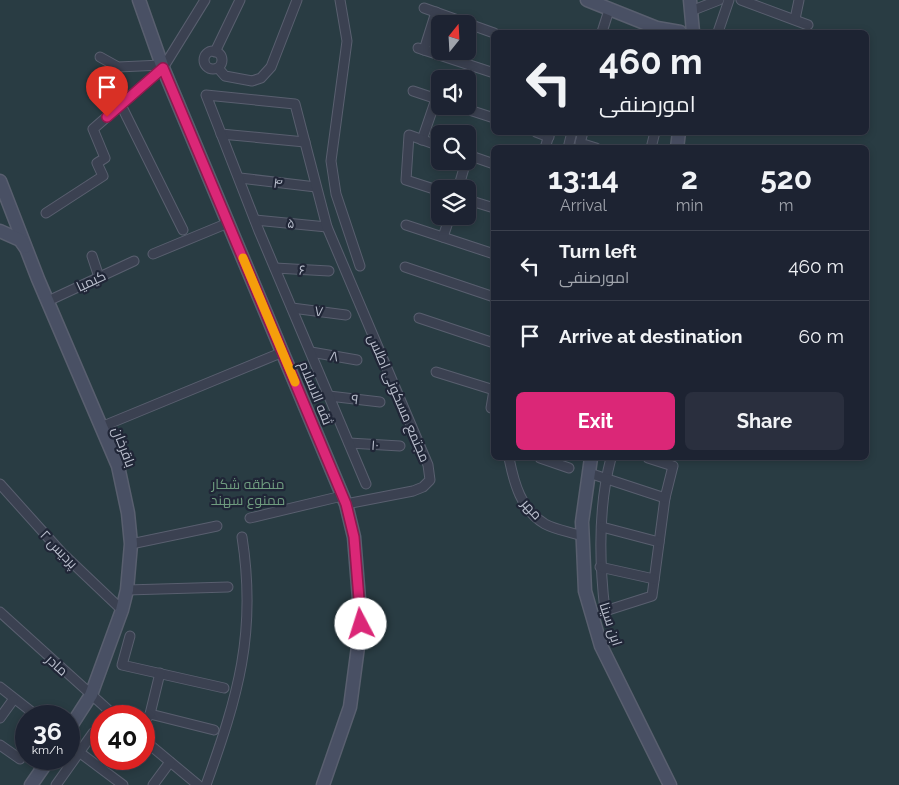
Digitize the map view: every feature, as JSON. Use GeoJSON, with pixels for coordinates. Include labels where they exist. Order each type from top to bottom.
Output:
{"type":"FeatureCollection","features":[{"type":"Feature","properties":{"kind":"street","name":"ثقه الاسلام"},"geometry":{"type":"LineString","coordinates":[[139,0],[162,66],[344,500],[354,537],[361,624],[350,707],[323,785]]}},
{"type":"Feature","properties":{"kind":"street"},"geometry":{"type":"LineString","coordinates":[[46,213],[103,176],[97,163],[105,158],[93,129],[162,66],[205,0]]}},
{"type":"Feature","properties":{"kind":"street"},"geometry":{"type":"LineString","coordinates":[[215,52],[240,0]]}},
{"type":"Feature","properties":{"kind":"street"},"geometry":{"type":"LineString","coordinates":[[218,68],[222,60],[220,55],[215,52],[207,54],[204,62],[210,68],[218,68],[225,76],[252,82],[261,78],[271,67],[296,0]]}},
{"type":"Feature","properties":{"kind":"street"},"geometry":{"type":"LineString","coordinates":[[340,0],[347,41],[331,161],[336,194],[360,266]]}},
{"type":"Feature","properties":{"kind":"street"},"geometry":{"type":"LineString","coordinates":[[587,0],[608,6],[667,30]]}},
{"type":"Feature","properties":{"kind":"street"},"geometry":{"type":"LineString","coordinates":[[693,30],[690,5],[719,0]]}},
{"type":"Feature","properties":{"kind":"street"},"geometry":{"type":"LineString","coordinates":[[719,30],[729,0]]}},
{"type":"Feature","properties":{"kind":"street"},"geometry":{"type":"LineString","coordinates":[[741,0],[808,25]]}},
{"type":"Feature","properties":{"kind":"street"},"geometry":{"type":"LineString","coordinates":[[795,19],[799,0]]}},
{"type":"Feature","properties":{"kind":"street"},"geometry":{"type":"LineString","coordinates":[[602,30],[608,6]]}},
{"type":"Feature","properties":{"kind":"street"},"geometry":{"type":"LineString","coordinates":[[424,8],[491,32]]}},
{"type":"Feature","properties":{"kind":"street"},"geometry":{"type":"LineString","coordinates":[[436,12],[421,49],[491,72]]}},
{"type":"Feature","properties":{"kind":"street"},"geometry":{"type":"LineString","coordinates":[[100,56],[118,67],[162,66]]}},
{"type":"Feature","properties":{"kind":"street"},"geometry":{"type":"LineString","coordinates":[[412,92],[431,98]]}},
{"type":"Feature","properties":{"kind":"street"},"geometry":{"type":"LineString","coordinates":[[327,227],[295,104],[206,95],[255,220],[366,484]]}},
{"type":"Feature","properties":{"kind":"street"},"geometry":{"type":"LineString","coordinates":[[121,105],[183,230]]}},
{"type":"Feature","properties":{"kind":"street"},"geometry":{"type":"LineString","coordinates":[[476,112],[491,117]]}},
{"type":"Feature","properties":{"kind":"street"},"geometry":{"type":"LineString","coordinates":[[422,140],[432,115]]}},
{"type":"Feature","properties":{"kind":"street"},"geometry":{"type":"LineString","coordinates":[[221,134],[305,142]]}},
{"type":"Feature","properties":{"kind":"street"},"geometry":{"type":"LineString","coordinates":[[431,143],[408,135],[406,180],[431,188]]}},
{"type":"Feature","properties":{"kind":"street"},"geometry":{"type":"LineString","coordinates":[[582,135],[580,143],[586,145]]}},
{"type":"Feature","properties":{"kind":"street"},"geometry":{"type":"LineString","coordinates":[[476,158],[491,163]]}},
{"type":"Feature","properties":{"kind":"street","name":"۴"},"geometry":{"type":"LineString","coordinates":[[240,178],[316,187]]}},
{"type":"Feature","properties":{"kind":"street","name":"باقرخان"},"geometry":{"type":"LineString","coordinates":[[0,181],[118,466],[128,513],[131,544],[127,590],[122,610],[91,696],[80,712]]}},
{"type":"Feature","properties":{"kind":"street"},"geometry":{"type":"LineString","coordinates":[[476,202],[491,207]]}},
{"type":"Feature","properties":{"kind":"street","name":"۵"},"geometry":{"type":"LineString","coordinates":[[255,220],[327,227]]}},
{"type":"Feature","properties":{"kind":"street"},"geometry":{"type":"LineString","coordinates":[[153,254],[228,223]]}},
{"type":"Feature","properties":{"kind":"street"},"geometry":{"type":"LineString","coordinates":[[406,225],[491,253]]}},
{"type":"Feature","properties":{"kind":"street"},"geometry":{"type":"LineString","coordinates":[[443,237],[447,225]]}},
{"type":"Feature","properties":{"kind":"street","name":"مجتمع مسکونی اطلس"},"geometry":{"type":"LineString","coordinates":[[327,227],[428,464],[430,480],[423,487],[413,491],[344,500]]}},
{"type":"Feature","properties":{"kind":"street"},"geometry":{"type":"LineString","coordinates":[[0,231],[20,240],[27,249]]}},
{"type":"Feature","properties":{"kind":"street"},"geometry":{"type":"LineString","coordinates":[[92,256],[99,277]]}},
{"type":"Feature","properties":{"kind":"street","name":"کیمیا"},"geometry":{"type":"LineString","coordinates":[[48,300],[134,261]]}},
{"type":"Feature","properties":{"kind":"street"},"geometry":{"type":"LineString","coordinates":[[405,267],[491,296]]}},
{"type":"Feature","properties":{"kind":"street","name":"۶"},"geometry":{"type":"LineString","coordinates":[[275,268],[329,271]]}},
{"type":"Feature","properties":{"kind":"street","name":"۷"},"geometry":{"type":"LineString","coordinates":[[292,308],[346,315]]}},
{"type":"Feature","properties":{"kind":"street"},"geometry":{"type":"LineString","coordinates":[[419,318],[491,342]]}},
{"type":"Feature","properties":{"kind":"street"},"geometry":{"type":"LineString","coordinates":[[101,427],[283,352]]}},
{"type":"Feature","properties":{"kind":"street","name":"۸"},"geometry":{"type":"LineString","coordinates":[[311,352],[357,360]]}},
{"type":"Feature","properties":{"kind":"street"},"geometry":{"type":"LineString","coordinates":[[436,372],[491,389]]}},
{"type":"Feature","properties":{"kind":"street","name":"۹"},"geometry":{"type":"LineString","coordinates":[[330,396],[380,402]]}},
{"type":"Feature","properties":{"kind":"street","name":"۱۰"},"geometry":{"type":"LineString","coordinates":[[349,443],[400,446]]}},
{"type":"Feature","properties":{"kind":"street","name":"مهر"},"geometry":{"type":"LineString","coordinates":[[509,460],[516,490],[527,507],[545,524],[582,536]]}},
{"type":"Feature","properties":{"kind":"street"},"geometry":{"type":"LineString","coordinates":[[546,460],[569,468]]}},
{"type":"Feature","properties":{"kind":"street","name":"ابن سینا"},"geometry":{"type":"LineString","coordinates":[[591,460],[582,536],[585,591],[602,646],[670,785]]}},
{"type":"Feature","properties":{"kind":"street"},"geometry":{"type":"LineString","coordinates":[[610,460],[606,478],[600,567],[605,611],[652,596],[665,498],[674,466],[654,460]]}},
{"type":"Feature","properties":{"kind":"street"},"geometry":{"type":"LineString","coordinates":[[589,473],[665,498]]}},
{"type":"Feature","properties":{"kind":"street","name":"پردیس ۲"},"geometry":{"type":"LineString","coordinates":[[0,484],[62,553],[122,610]]}},
{"type":"Feature","properties":{"kind":"street"},"geometry":{"type":"LineString","coordinates":[[250,518],[344,500]]}},
{"type":"Feature","properties":{"kind":"street"},"geometry":{"type":"LineString","coordinates":[[131,544],[217,526]]}},
{"type":"Feature","properties":{"kind":"street"},"geometry":{"type":"LineString","coordinates":[[602,527],[659,542]]}},
{"type":"Feature","properties":{"kind":"street"},"geometry":{"type":"LineString","coordinates":[[206,785],[236,697],[244,658],[248,594],[242,537]]}},
{"type":"Feature","properties":{"kind":"street"},"geometry":{"type":"LineString","coordinates":[[600,567],[654,579]]}},
{"type":"Feature","properties":{"kind":"street"},"geometry":{"type":"LineString","coordinates":[[127,590],[228,587]]}},
{"type":"Feature","properties":{"kind":"street","name":"مادر"},"geometry":{"type":"LineString","coordinates":[[0,612],[102,705]]}},
{"type":"Feature","properties":{"kind":"street"},"geometry":{"type":"LineString","coordinates":[[130,636],[122,665],[224,688]]}},
{"type":"Feature","properties":{"kind":"street"},"geometry":{"type":"LineString","coordinates":[[152,705],[160,673]]}},
{"type":"Feature","properties":{"kind":"street"},"geometry":{"type":"LineString","coordinates":[[0,688],[21,705]]}},
{"type":"Feature","properties":{"kind":"street"},"geometry":{"type":"LineString","coordinates":[[0,718],[14,700]]}},
{"type":"Feature","properties":{"kind":"street"},"geometry":{"type":"LineString","coordinates":[[155,715],[214,730]]}},
{"type":"Feature","properties":{"kind":"street"},"geometry":{"type":"LineString","coordinates":[[90,737],[80,752],[123,785]]}},
{"type":"Feature","properties":{"kind":"street"},"geometry":{"type":"LineString","coordinates":[[0,745],[15,756]]}},
{"type":"Feature","properties":{"kind":"street"},"geometry":{"type":"LineString","coordinates":[[155,749],[198,785]]}},
{"type":"Feature","properties":{"kind":"street"},"geometry":{"type":"LineString","coordinates":[[153,785],[170,762]]}},
{"type":"Feature","properties":{"kind":"street"},"geometry":{"type":"LineString","coordinates":[[32,785],[42,770]]}},
{"type":"Feature","properties":{"kind":"street"},"geometry":{"type":"LineString","coordinates":[[56,785],[67,770]]}},
{"type":"Feature","properties":{"kind":"green space","name":"منطقه شکار ممنوع سهند"},"geometry":{"type":"Polygon","coordinates":[[[0,0],[899,0],[899,785],[0,785],[0,0]]]}},
{"type":"Feature","properties":{"kind":"slow traffic"},"geometry":{"type":"LineString","coordinates":[[243,258],[295,382]]}},
{"type":"Feature","properties":{"kind":"route"},"geometry":{"type":"LineString","coordinates":[[107,117],[163,68],[346,504],[354,537],[361,624]]}}]}
